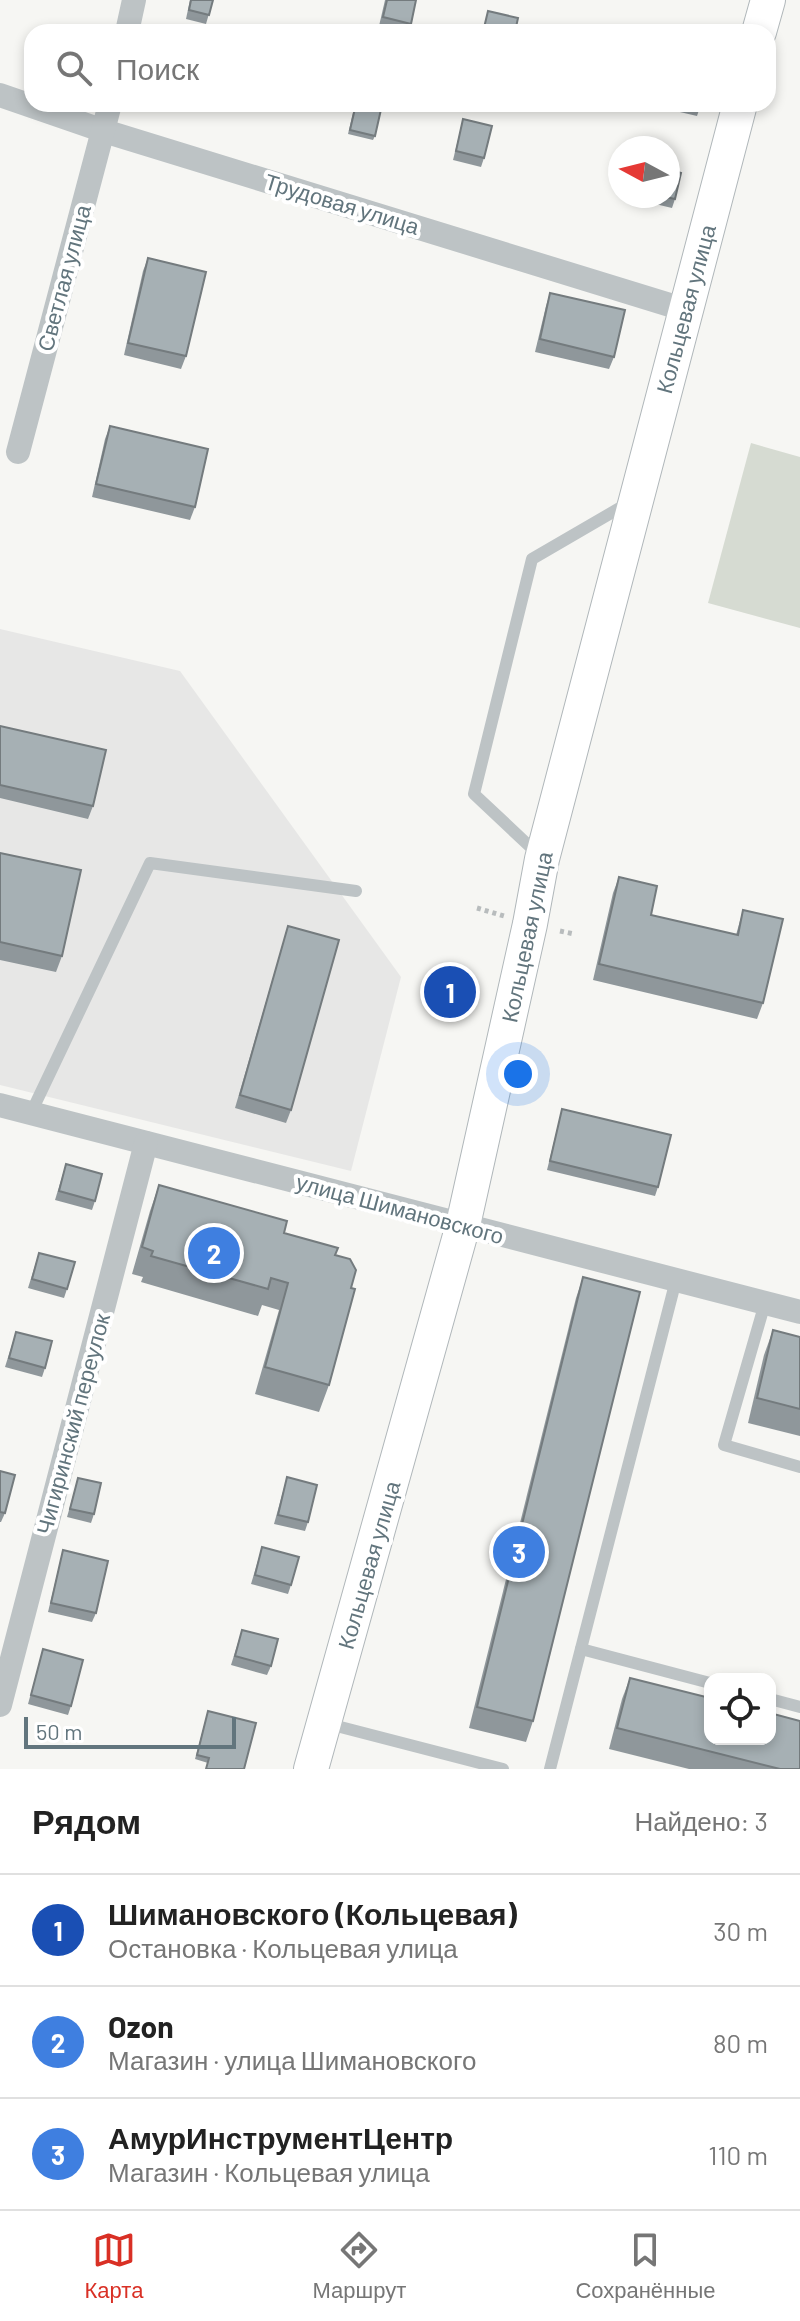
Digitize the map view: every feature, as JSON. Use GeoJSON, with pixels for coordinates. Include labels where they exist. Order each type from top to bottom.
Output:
{"type":"FeatureCollection","features":[{"type":"Feature","properties":{"kind":"street"},"geometry":{"type":"LineString","coordinates":[[129,24],[134,0]]}},
{"type":"Feature","properties":{"kind":"street"},"geometry":{"type":"LineString","coordinates":[[761,24],[768,0]]}},
{"type":"Feature","properties":{"kind":"street","name":"Трудовая улица"},"geometry":{"type":"LineString","coordinates":[[0,95],[24,103]]}},
{"type":"Feature","properties":{"kind":"street","name":"Трудовая улица"},"geometry":{"type":"LineString","coordinates":[[49,112],[686,310]]}},
{"type":"Feature","properties":{"kind":"street","name":"Светлая улица"},"geometry":{"type":"LineString","coordinates":[[18,452],[108,112]]}},
{"type":"Feature","properties":{"kind":"street","name":"Кольцевая улица"},"geometry":{"type":"LineString","coordinates":[[311,1769],[463,1225],[542,859],[738,112]]}},
{"type":"Feature","properties":{"kind":"street","name":"улица Шимановского"},"geometry":{"type":"LineString","coordinates":[[0,1105],[800,1312]]}},
{"type":"Feature","properties":{"kind":"street","name":"Чигиринский переулок"},"geometry":{"type":"LineString","coordinates":[[0,1705],[146,1143]]}},
{"type":"Feature","properties":{"kind":"lane"},"geometry":{"type":"LineString","coordinates":[[542,859],[474,794],[532,559],[636,499]]}},
{"type":"Feature","properties":{"kind":"lane"},"geometry":{"type":"LineString","coordinates":[[31,1113],[150,863],[356,891]]}},
{"type":"Feature","properties":{"kind":"lane"},"geometry":{"type":"LineString","coordinates":[[550,1769],[676,1280]]}},
{"type":"Feature","properties":{"kind":"lane"},"geometry":{"type":"LineString","coordinates":[[765,1303],[724,1445],[800,1467]]}},
{"type":"Feature","properties":{"kind":"lane"},"geometry":{"type":"LineString","coordinates":[[581,1649],[704,1681]]}},
{"type":"Feature","properties":{"kind":"lane"},"geometry":{"type":"LineString","coordinates":[[776,1701],[800,1707]]}},
{"type":"Feature","properties":{"kind":"lane"},"geometry":{"type":"LineString","coordinates":[[325,1723],[503,1769]]}},
{"type":"Feature","properties":{"kind":"shaded area"},"geometry":{"type":"Polygon","coordinates":[[[751,443],[800,457],[800,628],[708,603],[751,443]]]}},
{"type":"Feature","properties":{"kind":"shaded area"},"geometry":{"type":"Polygon","coordinates":[[[0,629],[180,671],[401,977],[351,1171],[0,1085],[0,629]]]}},
{"type":"Feature","properties":{"kind":"building"},"geometry":{"type":"Polygon","coordinates":[[[191,0],[213,0],[209,15],[189,10],[191,0]]]}},
{"type":"Feature","properties":{"kind":"building"},"geometry":{"type":"Polygon","coordinates":[[[387,0],[416,0],[411,24],[383,17],[387,0]]]}},
{"type":"Feature","properties":{"kind":"building"},"geometry":{"type":"Polygon","coordinates":[[[488,11],[518,18],[517,24],[485,24],[488,11]]]}},
{"type":"Feature","properties":{"kind":"building"},"geometry":{"type":"Polygon","coordinates":[[[354,112],[380,112],[375,136],[350,130],[354,112]]]}},
{"type":"Feature","properties":{"kind":"building"},"geometry":{"type":"Polygon","coordinates":[[[463,119],[492,126],[484,158],[456,151],[463,119]]]}},
{"type":"Feature","properties":{"kind":"building"},"geometry":{"type":"Polygon","coordinates":[[[148,258],[206,272],[186,356],[128,343],[148,258]]]}},
{"type":"Feature","properties":{"kind":"building"},"geometry":{"type":"Polygon","coordinates":[[[550,293],[625,310],[614,357],[540,339],[550,293]]]}},
{"type":"Feature","properties":{"kind":"building"},"geometry":{"type":"Polygon","coordinates":[[[110,426],[208,449],[195,507],[96,484],[110,426]]]}},
{"type":"Feature","properties":{"kind":"building"},"geometry":{"type":"Polygon","coordinates":[[[0,726],[106,750],[93,806],[0,785],[0,726]]]}},
{"type":"Feature","properties":{"kind":"building"},"geometry":{"type":"Polygon","coordinates":[[[0,853],[81,870],[62,956],[0,942],[0,853]]]}},
{"type":"Feature","properties":{"kind":"building"},"geometry":{"type":"Polygon","coordinates":[[[619,877],[657,886],[651,915],[738,935],[743,910],[783,919],[763,1003],[599,964],[619,877]]]}},
{"type":"Feature","properties":{"kind":"building"},"geometry":{"type":"Polygon","coordinates":[[[288,926],[339,940],[291,1110],[240,1095],[288,926]]]}},
{"type":"Feature","properties":{"kind":"building"},"geometry":{"type":"Polygon","coordinates":[[[562,1109],[671,1135],[658,1187],[550,1161],[562,1109]]]}},
{"type":"Feature","properties":{"kind":"building"},"geometry":{"type":"Polygon","coordinates":[[[66,1164],[102,1174],[95,1201],[59,1191],[66,1164]]]}},
{"type":"Feature","properties":{"kind":"building"},"geometry":{"type":"Polygon","coordinates":[[[159,1185],[287,1221],[284,1233],[338,1248],[335,1255],[350,1259],[356,1270],[351,1288],[355,1289],[329,1385],[265,1367],[288,1283],[271,1278],[268,1289],[151,1256],[153,1251],[142,1247],[159,1185]]]}},
{"type":"Feature","properties":{"kind":"building"},"geometry":{"type":"Polygon","coordinates":[[[39,1253],[75,1262],[67,1289],[32,1279],[39,1253]]]}},
{"type":"Feature","properties":{"kind":"building"},"geometry":{"type":"Polygon","coordinates":[[[583,1277],[640,1292],[533,1721],[477,1707],[583,1277]]]}},
{"type":"Feature","properties":{"kind":"building"},"geometry":{"type":"Polygon","coordinates":[[[773,1330],[800,1337],[800,1409],[757,1398],[773,1330]]]}},
{"type":"Feature","properties":{"kind":"building"},"geometry":{"type":"Polygon","coordinates":[[[16,1332],[52,1341],[45,1368],[9,1358],[16,1332]]]}},
{"type":"Feature","properties":{"kind":"building"},"geometry":{"type":"Polygon","coordinates":[[[0,1471],[15,1475],[5,1513],[0,1512],[0,1471]]]}},
{"type":"Feature","properties":{"kind":"building"},"geometry":{"type":"Polygon","coordinates":[[[287,1477],[317,1485],[308,1522],[278,1515],[287,1477]]]}},
{"type":"Feature","properties":{"kind":"building"},"geometry":{"type":"Polygon","coordinates":[[[78,1478],[101,1483],[94,1514],[70,1509],[78,1478]]]}},
{"type":"Feature","properties":{"kind":"building"},"geometry":{"type":"Polygon","coordinates":[[[262,1547],[299,1557],[291,1585],[255,1575],[262,1547]]]}},
{"type":"Feature","properties":{"kind":"building"},"geometry":{"type":"Polygon","coordinates":[[[63,1550],[108,1561],[96,1613],[51,1603],[63,1550]]]}},
{"type":"Feature","properties":{"kind":"building"},"geometry":{"type":"Polygon","coordinates":[[[242,1630],[278,1639],[271,1666],[235,1656],[242,1630]]]}},
{"type":"Feature","properties":{"kind":"building"},"geometry":{"type":"Polygon","coordinates":[[[43,1649],[83,1660],[71,1706],[31,1695],[43,1649]]]}},
{"type":"Feature","properties":{"kind":"building"},"geometry":{"type":"Polygon","coordinates":[[[630,1678],[704,1696],[704,1745],[776,1745],[776,1715],[800,1721],[800,1769],[780,1769],[617,1728],[630,1678]]]}},
{"type":"Feature","properties":{"kind":"building"},"geometry":{"type":"Polygon","coordinates":[[[208,1711],[256,1723],[244,1769],[206,1769],[209,1758],[197,1755],[208,1711]]]}},
{"type":"Feature","properties":{"kind":"place","name":"Шимановского (Кольцевая)"},"geometry":{"type":"Point","coordinates":[450,992]}},
{"type":"Feature","properties":{"kind":"place","name":"Ozon"},"geometry":{"type":"Point","coordinates":[214,1253]}},
{"type":"Feature","properties":{"kind":"place","name":"АмурИнструментЦентр"},"geometry":{"type":"Point","coordinates":[519,1552]}}]}
